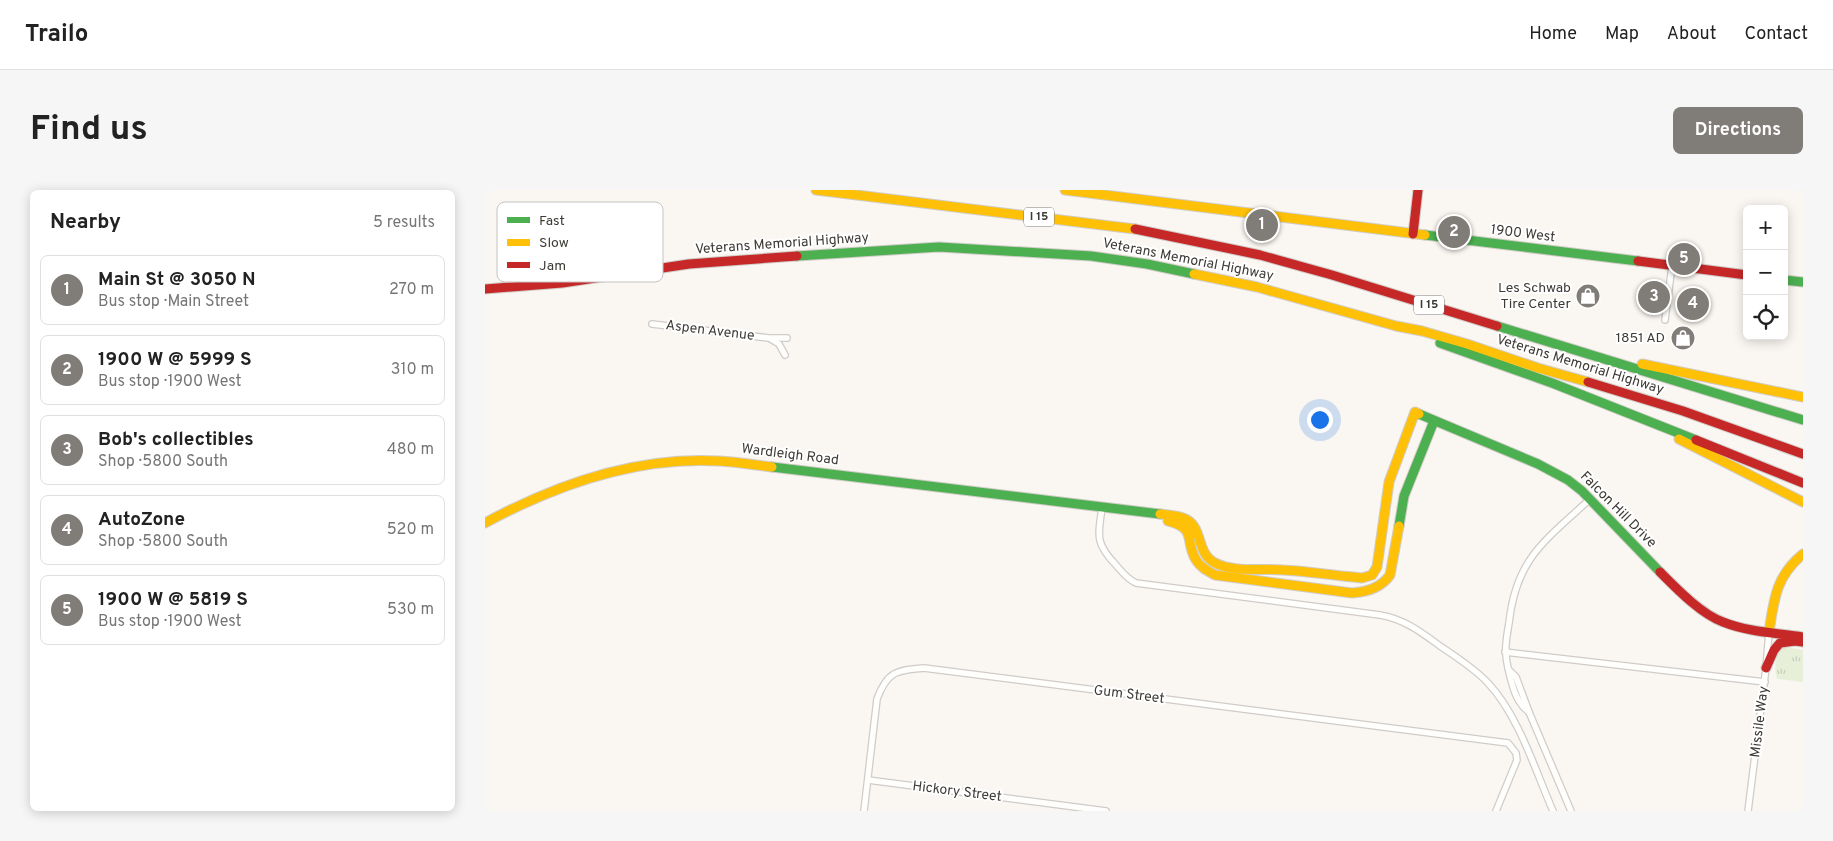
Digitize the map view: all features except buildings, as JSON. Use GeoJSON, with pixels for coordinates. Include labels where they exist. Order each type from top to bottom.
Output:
{"type":"FeatureCollection","features":[{"type":"Feature","properties":{"kind":"main road","name":"Veterans Memorial Highway"},"geometry":{"type":"LineString","coordinates":[[815,190],[1144,230],[1260,255],[1332,275],[1803,420]]}},
{"type":"Feature","properties":{"kind":"main road","name":"1900 West"},"geometry":{"type":"LineString","coordinates":[[1065,190],[1743,275]]}},
{"type":"Feature","properties":{"kind":"main road"},"geometry":{"type":"LineString","coordinates":[[1413,234],[1418,190]]}},
{"type":"Feature","properties":{"kind":"main road","name":"Veterans Memorial Highway"},"geometry":{"type":"LineString","coordinates":[[663,268],[689,264],[832,253],[939,247],[1091,256],[1147,264],[1257,287],[1467,344],[1537,368],[1624,392],[1803,454]]}},
{"type":"Feature","properties":{"kind":"main road"},"geometry":{"type":"LineString","coordinates":[[1788,280],[1803,282]]}},
{"type":"Feature","properties":{"kind":"main road","name":"Veterans Memorial Highway"},"geometry":{"type":"LineString","coordinates":[[485,289],[569,282]]}},
{"type":"Feature","properties":{"kind":"main road"},"geometry":{"type":"LineString","coordinates":[[1396,326],[1552,383],[1707,443],[1803,483]]}},
{"type":"Feature","properties":{"kind":"main road"},"geometry":{"type":"LineString","coordinates":[[1598,357],[1803,397]]}},
{"type":"Feature","properties":{"kind":"main road","name":"Falcon Hill Drive"},"geometry":{"type":"LineString","coordinates":[[1102,508],[1188,519],[1197,529],[1199,544],[1204,554],[1209,560],[1220,565],[1366,578],[1372,575],[1377,567],[1389,482],[1412,411],[1538,464],[1568,480],[1672,584],[1705,613],[1722,622],[1803,637]]}},
{"type":"Feature","properties":{"kind":"main road"},"geometry":{"type":"LineString","coordinates":[[1642,419],[1803,502]]}},
{"type":"Feature","properties":{"kind":"main road"},"geometry":{"type":"LineString","coordinates":[[1102,508],[1123,515],[1180,523],[1190,534],[1192,550],[1197,562],[1215,575],[1352,593],[1367,591],[1381,585],[1390,575],[1404,496],[1434,421]]}},
{"type":"Feature","properties":{"kind":"main road","name":"Wardleigh Road"},"geometry":{"type":"LineString","coordinates":[[485,523],[541,494],[584,478],[631,466],[687,460],[735,462],[1102,508]]}},
{"type":"Feature","properties":{"kind":"main road"},"geometry":{"type":"LineString","coordinates":[[1769,632],[1775,593],[1781,576],[1794,560],[1803,554]]}},
{"type":"Feature","properties":{"kind":"main road"},"geometry":{"type":"LineString","coordinates":[[1766,668],[1774,650],[1780,643],[1803,642]]}},
{"type":"Feature","properties":{"kind":"street"},"geometry":{"type":"LineString","coordinates":[[1665,320],[1672,266]]}},
{"type":"Feature","properties":{"kind":"street","name":"Aspen Avenue"},"geometry":{"type":"LineString","coordinates":[[652,324],[769,338],[787,338]]}},
{"type":"Feature","properties":{"kind":"street","name":"Aspen Avenue"},"geometry":{"type":"LineString","coordinates":[[769,338],[779,344],[785,355]]}},
{"type":"Feature","properties":{"kind":"street"},"geometry":{"type":"LineString","coordinates":[[1571,811],[1529,712],[1518,700],[1509,677],[1505,652],[1513,596],[1525,566],[1545,541],[1589,499]]}},
{"type":"Feature","properties":{"kind":"street"},"geometry":{"type":"LineString","coordinates":[[1102,508],[1099,533],[1101,546],[1124,574],[1136,584],[1386,616],[1417,629],[1474,670],[1500,697],[1514,720],[1553,811]]}},
{"type":"Feature","properties":{"kind":"street","name":"Missile Way"},"geometry":{"type":"LineString","coordinates":[[1748,811],[1765,682],[1769,632]]}},
{"type":"Feature","properties":{"kind":"street"},"geometry":{"type":"LineString","coordinates":[[1505,652],[1765,682]]}},
{"type":"Feature","properties":{"kind":"street","name":"Gum Street"},"geometry":{"type":"LineString","coordinates":[[864,811],[877,699],[883,682],[897,672],[923,668],[1508,742],[1516,753],[1517,760],[1496,811]]}},
{"type":"Feature","properties":{"kind":"street","name":"Hickory Street"},"geometry":{"type":"LineString","coordinates":[[868,780],[1107,811]]}},
{"type":"Feature","properties":{"kind":"green space"},"geometry":{"type":"Polygon","coordinates":[[[1786,647],[1803,650],[1803,682],[1777,679],[1775,666],[1777,657],[1782,649],[1786,647]]]}},
{"type":"Feature","properties":{"kind":"traffic: fast"},"geometry":{"type":"LineString","coordinates":[[1425,235],[1638,261]]}},
{"type":"Feature","properties":{"kind":"traffic: fast"},"geometry":{"type":"LineString","coordinates":[[797,256],[939,247],[1091,256],[1147,264],[1194,274]]}},
{"type":"Feature","properties":{"kind":"traffic: fast"},"geometry":{"type":"LineString","coordinates":[[1788,280],[1803,282]]}},
{"type":"Feature","properties":{"kind":"traffic: fast"},"geometry":{"type":"LineString","coordinates":[[1497,326],[1803,420]]}},
{"type":"Feature","properties":{"kind":"traffic: fast"},"geometry":{"type":"LineString","coordinates":[[1440,343],[1552,383],[1696,440]]}},
{"type":"Feature","properties":{"kind":"traffic: fast"},"geometry":{"type":"LineString","coordinates":[[1419,414],[1538,464],[1568,480],[1582,491],[1660,572]]}},
{"type":"Feature","properties":{"kind":"traffic: fast"},"geometry":{"type":"LineString","coordinates":[[1399,526],[1404,496],[1434,421]]}},
{"type":"Feature","properties":{"kind":"traffic: fast"},"geometry":{"type":"LineString","coordinates":[[772,467],[1160,514]]}},
{"type":"Feature","properties":{"kind":"traffic: slow"},"geometry":{"type":"LineString","coordinates":[[816,190],[1135,229]]}},
{"type":"Feature","properties":{"kind":"traffic: slow"},"geometry":{"type":"LineString","coordinates":[[1065,190],[1425,235]]}},
{"type":"Feature","properties":{"kind":"traffic: slow"},"geometry":{"type":"LineString","coordinates":[[1194,274],[1257,287],[1396,326],[1422,331],[1588,382]]}},
{"type":"Feature","properties":{"kind":"traffic: slow"},"geometry":{"type":"LineString","coordinates":[[1642,364],[1803,397]]}},
{"type":"Feature","properties":{"kind":"traffic: slow"},"geometry":{"type":"LineString","coordinates":[[1160,514],[1177,516],[1190,522],[1197,533],[1205,553],[1215,563],[1223,566],[1240,569],[1292,571],[1362,578],[1372,575],[1377,567],[1389,482],[1415,412],[1419,414]]}},
{"type":"Feature","properties":{"kind":"traffic: slow"},"geometry":{"type":"LineString","coordinates":[[1679,439],[1803,502]]}},
{"type":"Feature","properties":{"kind":"traffic: slow"},"geometry":{"type":"LineString","coordinates":[[485,523],[540,496],[569,485],[627,468],[688,461],[726,461],[772,467]]}},
{"type":"Feature","properties":{"kind":"traffic: slow"},"geometry":{"type":"LineString","coordinates":[[1168,521],[1177,524],[1187,532],[1196,560],[1202,567],[1215,575],[1352,593],[1363,592],[1373,588],[1390,575],[1399,526]]}},
{"type":"Feature","properties":{"kind":"traffic: slow"},"geometry":{"type":"LineString","coordinates":[[1769,632],[1778,589],[1787,571],[1803,554]]}},
{"type":"Feature","properties":{"kind":"traffic: jam"},"geometry":{"type":"LineString","coordinates":[[1413,234],[1418,190]]}},
{"type":"Feature","properties":{"kind":"traffic: jam"},"geometry":{"type":"LineString","coordinates":[[1135,229],[1260,255],[1332,275],[1497,326]]}},
{"type":"Feature","properties":{"kind":"traffic: jam"},"geometry":{"type":"LineString","coordinates":[[663,268],[689,264],[797,256]]}},
{"type":"Feature","properties":{"kind":"traffic: jam"},"geometry":{"type":"LineString","coordinates":[[1638,261],[1743,274]]}},
{"type":"Feature","properties":{"kind":"traffic: jam"},"geometry":{"type":"LineString","coordinates":[[485,289],[569,282]]}},
{"type":"Feature","properties":{"kind":"traffic: jam"},"geometry":{"type":"LineString","coordinates":[[1588,382],[1683,411],[1803,454]]}},
{"type":"Feature","properties":{"kind":"traffic: jam"},"geometry":{"type":"LineString","coordinates":[[1696,440],[1803,483]]}},
{"type":"Feature","properties":{"kind":"traffic: jam"},"geometry":{"type":"LineString","coordinates":[[1660,572],[1706,613],[1723,622],[1763,632],[1803,637]]}},
{"type":"Feature","properties":{"kind":"traffic: jam"},"geometry":{"type":"LineString","coordinates":[[1766,668],[1774,650],[1780,643],[1803,642]]}},
{"type":"Feature","properties":{"kind":"place","name":"Main St @ 3050 N"},"geometry":{"type":"Point","coordinates":[1262,225]}},
{"type":"Feature","properties":{"kind":"place","name":"1900 W @ 5999 S"},"geometry":{"type":"Point","coordinates":[1454,232]}},
{"type":"Feature","properties":{"kind":"place","name":"1900 W @ 5819 S"},"geometry":{"type":"Point","coordinates":[1684,259]}},
{"type":"Feature","properties":{"kind":"place","name":"Les Schwab Tire Center"},"geometry":{"type":"Point","coordinates":[1588,296]}},
{"type":"Feature","properties":{"kind":"place","name":"Bob's collectibles"},"geometry":{"type":"Point","coordinates":[1654,297]}},
{"type":"Feature","properties":{"kind":"place","name":"AutoZone"},"geometry":{"type":"Point","coordinates":[1693,304]}},
{"type":"Feature","properties":{"kind":"place","name":"1851 AD"},"geometry":{"type":"Point","coordinates":[1683,338]}}]}
